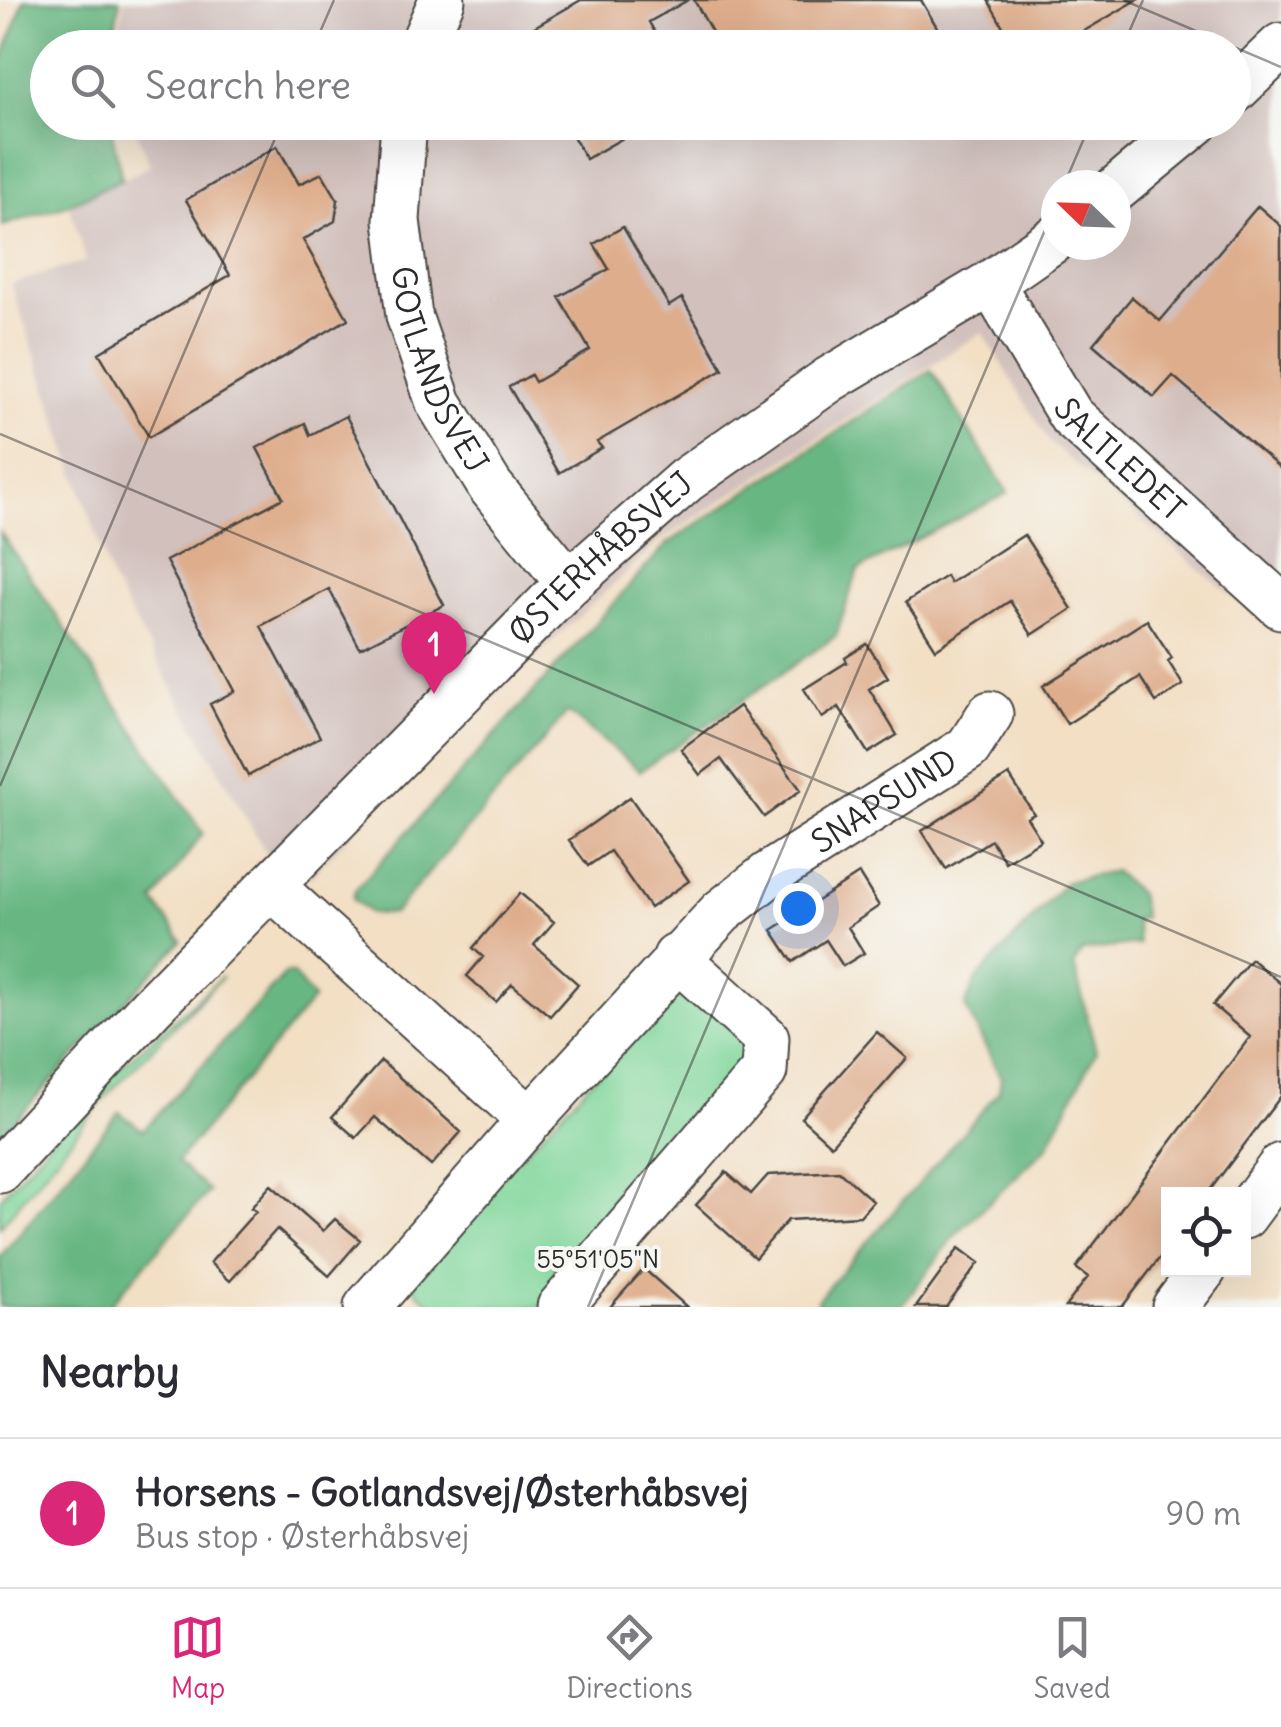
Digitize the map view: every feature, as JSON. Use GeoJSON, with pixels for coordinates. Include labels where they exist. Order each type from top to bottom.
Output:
{"type":"FeatureCollection","features":[{"type":"Feature","properties":{"kind":"street"},"geometry":{"type":"LineString","coordinates":[[430,30],[442,0]]}},
{"type":"Feature","properties":{"kind":"street"},"geometry":{"type":"LineString","coordinates":[[1251,75],[1281,46]]}},
{"type":"Feature","properties":{"kind":"street","name":"GOTLANDSVEJ"},"geometry":{"type":"LineString","coordinates":[[403,140],[397,220],[409,316],[439,403],[490,486],[569,583]]}},
{"type":"Feature","properties":{"kind":"street"},"geometry":{"type":"LineString","coordinates":[[1131,177],[1175,140]]}},
{"type":"Feature","properties":{"kind":"street","name":"ØSTERHÅBSVEJ"},"geometry":{"type":"LineString","coordinates":[[0,1170],[151,1007],[569,583],[686,480],[745,436],[1041,248]]}},
{"type":"Feature","properties":{"kind":"street","name":"SALTLEDET"},"geometry":{"type":"LineString","coordinates":[[990,283],[1071,416],[1281,606]]}},
{"type":"Feature","properties":{"kind":"street","name":"SNAPSUND"},"geometry":{"type":"LineString","coordinates":[[393,1298],[530,1120],[721,912],[768,875],[968,748],[990,714]]}},
{"type":"Feature","properties":{"kind":"street"},"geometry":{"type":"LineString","coordinates":[[271,886],[530,1120]]}},
{"type":"Feature","properties":{"kind":"street"},"geometry":{"type":"LineString","coordinates":[[560,1307],[764,1071],[766,1038],[676,957]]}},
{"type":"Feature","properties":{"kind":"street"},"geometry":{"type":"LineString","coordinates":[[1251,1207],[1281,1166]]}},
{"type":"Feature","properties":{"kind":"street"},"geometry":{"type":"LineString","coordinates":[[1175,1307],[1198,1277]]}},
{"type":"Feature","properties":{"kind":"shaded area"},"geometry":{"type":"Polygon","coordinates":[[[124,0],[1281,0],[1281,633],[1050,443],[982,332],[661,540],[394,788],[310,877],[266,853],[112,581],[11,284],[86,261],[69,204],[150,166],[140,140],[1251,140],[1251,30],[119,30],[124,0]]]}},
{"type":"Feature","properties":{"kind":"green space"},"geometry":{"type":"Polygon","coordinates":[[[24,0],[120,0],[114,30],[30,30],[30,140],[114,140],[122,179],[69,204],[2,226],[0,66],[24,0]]]}},
{"type":"Feature","properties":{"kind":"green space"},"geometry":{"type":"Polygon","coordinates":[[[931,370],[1008,493],[858,570],[836,636],[640,771],[568,712],[394,913],[371,914],[353,899],[355,890],[667,544],[931,370]]]}},
{"type":"Feature","properties":{"kind":"green space"},"geometry":{"type":"Polygon","coordinates":[[[0,532],[203,833],[154,901],[182,941],[0,1136],[0,532]]]}},
{"type":"Feature","properties":{"kind":"green space"},"geometry":{"type":"Polygon","coordinates":[[[1114,871],[1139,894],[1144,918],[1135,920],[1139,944],[1082,951],[1074,965],[1096,1051],[1047,1147],[956,1234],[901,1307],[817,1307],[817,1300],[999,1091],[1001,1078],[965,1006],[976,980],[1066,882],[1114,871]]]}},
{"type":"Feature","properties":{"kind":"green space"},"geometry":{"type":"Polygon","coordinates":[[[285,974],[293,974],[313,999],[177,1162],[209,1191],[108,1307],[0,1307],[0,1257],[119,1112],[143,1130],[285,974]]]}},
{"type":"Feature","properties":{"kind":"green space"},"geometry":{"type":"Polygon","coordinates":[[[222,977],[108,1094],[0,1227],[0,1198],[104,1082],[222,977]]]}},
{"type":"Feature","properties":{"kind":"green space"},"geometry":{"type":"Polygon","coordinates":[[[684,983],[756,1048],[542,1307],[435,1307],[415,1290],[413,1270],[684,983]]]}},
{"type":"Feature","properties":{"kind":"building"},"geometry":{"type":"Polygon","coordinates":[[[581,0],[688,0],[649,22],[654,30],[529,30],[581,0]]]}},
{"type":"Feature","properties":{"kind":"building"},"geometry":{"type":"Polygon","coordinates":[[[694,0],[921,0],[939,30],[711,30],[694,0]]]}},
{"type":"Feature","properties":{"kind":"building"},"geometry":{"type":"Polygon","coordinates":[[[988,0],[1137,0],[1086,30],[1005,30],[988,0]]]}},
{"type":"Feature","properties":{"kind":"building"},"geometry":{"type":"Polygon","coordinates":[[[575,140],[619,140],[586,159],[575,140]]]}},
{"type":"Feature","properties":{"kind":"building"},"geometry":{"type":"Polygon","coordinates":[[[277,146],[299,184],[322,173],[338,200],[335,221],[303,240],[348,319],[149,437],[99,353],[230,275],[186,200],[277,146]]]}},
{"type":"Feature","properties":{"kind":"building"},"geometry":{"type":"Polygon","coordinates":[[[1258,206],[1281,226],[1281,469],[1173,376],[1154,397],[1093,344],[1132,297],[1160,321],[1258,206]]]}},
{"type":"Feature","properties":{"kind":"building"},"geometry":{"type":"Polygon","coordinates":[[[623,227],[669,306],[682,298],[723,369],[597,442],[602,448],[559,473],[509,387],[531,375],[535,382],[590,350],[559,297],[609,269],[594,244],[623,227]]]}},
{"type":"Feature","properties":{"kind":"building"},"geometry":{"type":"Polygon","coordinates":[[[346,416],[444,605],[360,648],[329,589],[261,626],[320,737],[248,776],[210,704],[235,691],[166,561],[283,498],[257,448],[305,423],[310,435],[346,416]]]}},
{"type":"Feature","properties":{"kind":"building"},"geometry":{"type":"Polygon","coordinates":[[[1024,535],[1072,609],[1032,635],[1010,601],[936,649],[906,602],[946,576],[950,583],[1024,535]]]}},
{"type":"Feature","properties":{"kind":"building"},"geometry":{"type":"Polygon","coordinates":[[[1147,620],[1172,658],[1168,661],[1183,685],[1156,702],[1140,677],[1067,724],[1043,686],[1147,620]]]}},
{"type":"Feature","properties":{"kind":"building"},"geometry":{"type":"Polygon","coordinates":[[[867,644],[888,677],[869,689],[897,735],[868,753],[839,707],[822,718],[804,689],[847,662],[845,658],[867,644]]]}},
{"type":"Feature","properties":{"kind":"building"},"geometry":{"type":"Polygon","coordinates":[[[739,706],[801,790],[764,817],[721,759],[700,775],[681,749],[739,706]]]}},
{"type":"Feature","properties":{"kind":"building"},"geometry":{"type":"Polygon","coordinates":[[[1009,775],[1034,814],[1027,818],[1041,840],[1005,862],[991,840],[946,869],[922,831],[1009,775]]]}},
{"type":"Feature","properties":{"kind":"building"},"geometry":{"type":"Polygon","coordinates":[[[630,797],[689,881],[650,908],[610,851],[588,866],[569,840],[630,797]]]}},
{"type":"Feature","properties":{"kind":"building"},"geometry":{"type":"Polygon","coordinates":[[[859,874],[879,906],[848,927],[864,953],[843,966],[826,940],[793,962],[772,930],[859,874]]]}},
{"type":"Feature","properties":{"kind":"building"},"geometry":{"type":"Polygon","coordinates":[[[520,893],[554,922],[534,945],[578,984],[550,1016],[512,984],[496,1002],[467,976],[483,957],[473,948],[520,893]]]}},
{"type":"Feature","properties":{"kind":"building"},"geometry":{"type":"Polygon","coordinates":[[[1251,959],[1281,984],[1281,1096],[1212,1187],[1161,1187],[1161,1256],[1122,1307],[1065,1307],[1088,1277],[1076,1268],[1250,1037],[1213,1005],[1251,959]]]}},
{"type":"Feature","properties":{"kind":"building"},"geometry":{"type":"Polygon","coordinates":[[[877,1032],[907,1058],[831,1145],[801,1118],[877,1032]]]}},
{"type":"Feature","properties":{"kind":"building"},"geometry":{"type":"Polygon","coordinates":[[[381,1061],[461,1132],[431,1166],[375,1117],[356,1138],[332,1117],[381,1061]]]}},
{"type":"Feature","properties":{"kind":"building"},"geometry":{"type":"Polygon","coordinates":[[[839,1171],[873,1201],[860,1216],[788,1220],[755,1258],[696,1205],[726,1172],[751,1194],[768,1175],[839,1171]]]}},
{"type":"Feature","properties":{"kind":"building"},"geometry":{"type":"Polygon","coordinates":[[[271,1185],[323,1231],[335,1219],[360,1240],[329,1276],[277,1229],[230,1281],[210,1263],[256,1211],[251,1208],[271,1185]]]}},
{"type":"Feature","properties":{"kind":"building"},"geometry":{"type":"Polygon","coordinates":[[[959,1248],[979,1263],[946,1307],[916,1307],[959,1248]]]}},
{"type":"Feature","properties":{"kind":"building"},"geometry":{"type":"Polygon","coordinates":[[[644,1269],[687,1307],[610,1307],[644,1269]]]}},
{"type":"Feature","properties":{"kind":"place","name":"Horsens - Gotlandsvej/Østerhåbsvej"},"geometry":{"type":"Point","coordinates":[434,694]}}]}
